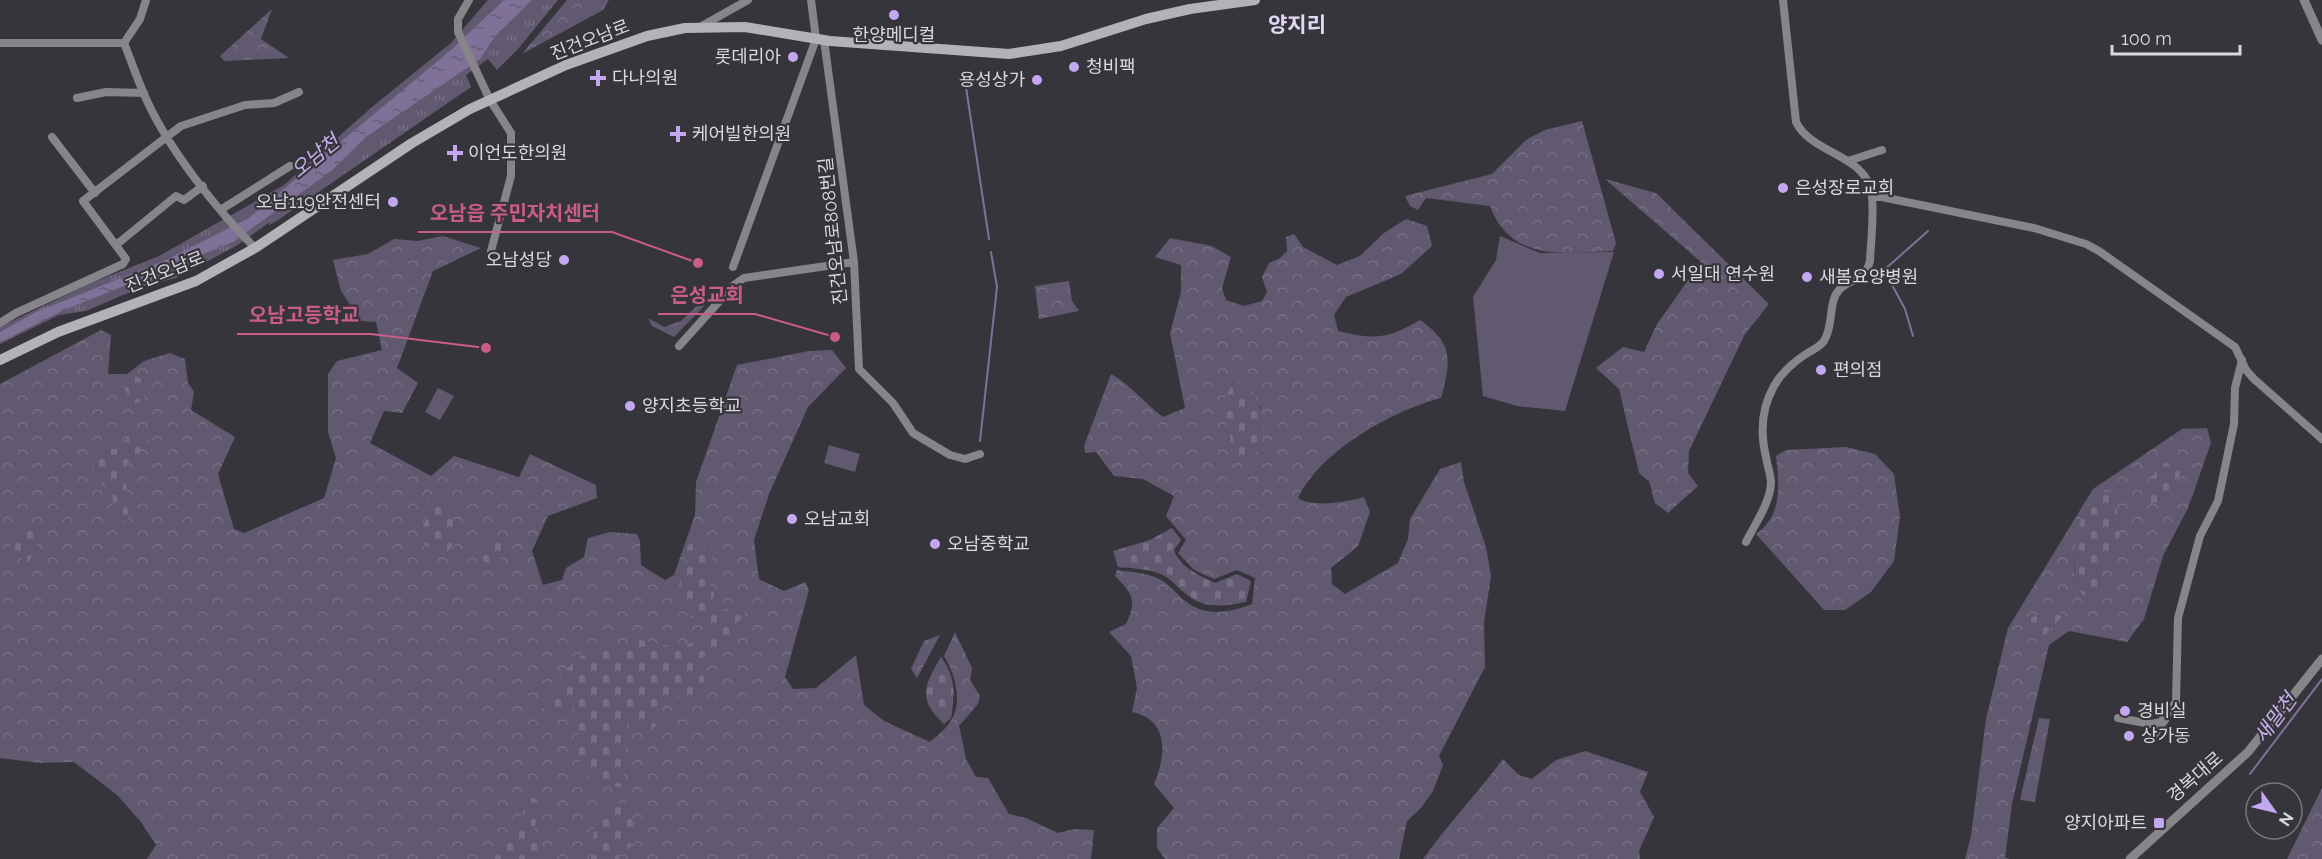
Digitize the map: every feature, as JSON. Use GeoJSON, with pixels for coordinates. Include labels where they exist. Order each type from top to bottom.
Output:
{"type":"FeatureCollection","features":[{"type":"Feature","properties":{"kind":"main road","name":"진건오남로"},"geometry":{"type":"LineString","coordinates":[[0,360],[58,332],[196,281],[412,143],[490,100],[601,51],[653,35],[700,27],[772,30],[820,39],[980,53],[1019,53],[1061,46],[1146,19],[1190,9],[1255,0]]}},
{"type":"Feature","properties":{"kind":"street"},"geometry":{"type":"LineString","coordinates":[[124,43],[140,19],[146,0]]}},
{"type":"Feature","properties":{"kind":"street"},"geometry":{"type":"LineString","coordinates":[[469,0],[458,19],[458,32],[490,100],[511,133],[511,176],[491,251]]}},
{"type":"Feature","properties":{"kind":"street"},"geometry":{"type":"LineString","coordinates":[[700,27],[748,0]]}},
{"type":"Feature","properties":{"kind":"street","name":"진건오남로808번길"},"geometry":{"type":"LineString","coordinates":[[811,0],[820,39],[854,262],[859,369],[893,403],[913,433],[950,455],[964,459],[980,454]]}},
{"type":"Feature","properties":{"kind":"street"},"geometry":{"type":"LineString","coordinates":[[1746,542],[1769,496],[1771,482],[1762,442],[1766,404],[1785,369],[1822,344],[1831,327],[1833,298],[1836,292],[1856,281],[1868,269],[1872,195],[1866,177],[1848,161],[1807,137],[1796,122],[1783,0]]}},
{"type":"Feature","properties":{"kind":"street"},"geometry":{"type":"LineString","coordinates":[[2304,0],[2322,40]]}},
{"type":"Feature","properties":{"kind":"street"},"geometry":{"type":"LineString","coordinates":[[733,267],[820,39]]}},
{"type":"Feature","properties":{"kind":"street"},"geometry":{"type":"LineString","coordinates":[[0,43],[124,43]]}},
{"type":"Feature","properties":{"kind":"street"},"geometry":{"type":"LineString","coordinates":[[124,43],[144,93],[166,136],[203,186],[252,244]]}},
{"type":"Feature","properties":{"kind":"street"},"geometry":{"type":"LineString","coordinates":[[77,98],[106,92],[144,93]]}},
{"type":"Feature","properties":{"kind":"street"},"geometry":{"type":"LineString","coordinates":[[0,323],[16,313],[123,264],[126,259],[83,201],[166,136],[181,126],[224,110],[245,105],[274,103],[298,92]]}},
{"type":"Feature","properties":{"kind":"street"},"geometry":{"type":"LineString","coordinates":[[52,137],[95,193]]}},
{"type":"Feature","properties":{"kind":"street"},"geometry":{"type":"LineString","coordinates":[[1848,161],[1882,150]]}},
{"type":"Feature","properties":{"kind":"street"},"geometry":{"type":"LineString","coordinates":[[222,209],[290,166]]}},
{"type":"Feature","properties":{"kind":"street"},"geometry":{"type":"LineString","coordinates":[[116,245],[176,196],[184,200],[203,186]]}},
{"type":"Feature","properties":{"kind":"street"},"geometry":{"type":"LineString","coordinates":[[1872,195],[2034,228],[2099,250],[2161,297],[2235,347],[2254,379],[2322,440]]}},
{"type":"Feature","properties":{"kind":"street"},"geometry":{"type":"LineString","coordinates":[[679,345],[734,285],[744,278],[854,262]]}},
{"type":"Feature","properties":{"kind":"street"},"geometry":{"type":"LineString","coordinates":[[2152,738],[2176,702],[2178,618],[2200,536],[2218,501],[2234,424],[2235,388],[2242,360]]}},
{"type":"Feature","properties":{"kind":"street","name":"경복대로"},"geometry":{"type":"LineString","coordinates":[[2130,859],[2156,833],[2221,779],[2248,752],[2322,659]]}},
{"type":"Feature","properties":{"kind":"street"},"geometry":{"type":"LineString","coordinates":[[2118,718],[2151,724],[2161,722],[2170,712]]}},
{"type":"Feature","properties":{"kind":"green space"},"geometry":{"type":"Polygon","coordinates":[[[488,0],[558,0],[518,49],[497,70],[488,59],[466,75],[471,87],[275,222],[269,225],[270,222],[236,246],[176,278],[144,286],[86,311],[59,315],[0,344],[0,327],[89,284],[159,256],[284,185],[372,107],[451,43],[488,0]]]}},
{"type":"Feature","properties":{"kind":"green space"},"geometry":{"type":"Polygon","coordinates":[[[567,0],[609,0],[603,10],[522,54],[567,0]]]}},
{"type":"Feature","properties":{"kind":"green space"},"geometry":{"type":"Polygon","coordinates":[[[272,9],[261,39],[289,58],[224,61],[220,56],[272,9]]]}},
{"type":"Feature","properties":{"kind":"green space"},"geometry":{"type":"Polygon","coordinates":[[[1582,121],[1616,243],[1613,251],[1576,253],[1541,250],[1511,237],[1499,224],[1490,206],[1426,198],[1418,210],[1410,206],[1405,196],[1492,174],[1526,140],[1545,130],[1582,121]]]}},
{"type":"Feature","properties":{"kind":"green space"},"geometry":{"type":"Polygon","coordinates":[[[1605,179],[1656,193],[1769,304],[1745,334],[1689,451],[1688,473],[1698,486],[1668,513],[1655,503],[1649,481],[1639,473],[1619,389],[1596,368],[1623,347],[1644,352],[1657,324],[1701,262],[1605,179]]]}},
{"type":"Feature","properties":{"kind":"green space"},"geometry":{"type":"Polygon","coordinates":[[[1406,219],[1427,226],[1432,246],[1401,274],[1346,297],[1334,315],[1338,331],[1362,336],[1381,336],[1399,331],[1420,320],[1439,337],[1447,354],[1447,374],[1441,398],[1401,412],[1360,435],[1323,464],[1309,480],[1298,498],[1312,503],[1321,503],[1349,501],[1364,497],[1370,512],[1358,546],[1331,568],[1332,584],[1345,594],[1398,563],[1408,539],[1410,519],[1440,469],[1461,462],[1464,482],[1486,547],[1491,576],[1484,622],[1485,667],[1439,756],[1443,765],[1433,791],[1421,808],[1407,821],[1399,859],[1165,859],[1157,848],[1157,828],[1174,808],[1154,784],[1161,762],[1162,740],[1153,723],[1144,716],[1132,712],[1137,688],[1131,656],[1109,632],[1126,624],[1132,603],[1126,588],[1115,576],[1117,570],[1152,576],[1163,581],[1185,601],[1211,612],[1236,609],[1252,604],[1255,578],[1237,570],[1214,579],[1194,570],[1178,553],[1186,540],[1166,516],[1174,496],[1143,479],[1114,476],[1096,452],[1085,453],[1084,446],[1111,374],[1163,417],[1185,408],[1170,333],[1181,292],[1181,265],[1155,257],[1170,238],[1212,246],[1231,257],[1222,288],[1226,300],[1244,306],[1262,301],[1267,292],[1262,277],[1269,263],[1280,258],[1287,251],[1286,237],[1294,234],[1303,247],[1337,265],[1360,256],[1384,233],[1406,219]],[[1235,381],[1230,387],[1226,401],[1229,440],[1261,418],[1261,407],[1235,381]]]}},
{"type":"Feature","properties":{"kind":"green space"},"geometry":{"type":"Polygon","coordinates":[[[443,236],[481,248],[433,271],[397,368],[418,383],[402,413],[384,411],[370,443],[431,476],[454,456],[519,477],[530,454],[596,485],[597,498],[548,516],[532,551],[543,585],[562,580],[566,568],[584,557],[588,538],[610,532],[637,534],[640,541],[641,565],[665,580],[674,575],[695,515],[696,482],[737,365],[809,351],[832,350],[846,368],[808,407],[769,494],[754,540],[759,579],[784,591],[805,582],[809,590],[785,677],[793,689],[816,688],[856,655],[864,705],[884,721],[930,742],[948,725],[957,703],[956,686],[944,656],[955,632],[972,668],[970,680],[980,696],[978,704],[959,726],[966,759],[976,777],[988,778],[1009,814],[1026,818],[1058,833],[1074,829],[1094,830],[1091,859],[147,859],[156,845],[141,822],[117,795],[74,762],[40,763],[0,758],[0,384],[101,330],[111,335],[108,374],[127,374],[144,361],[170,353],[185,359],[188,383],[194,392],[191,410],[235,437],[218,474],[234,529],[244,533],[324,498],[336,458],[328,432],[328,374],[337,361],[382,350],[376,322],[361,321],[341,291],[333,260],[368,254],[394,239],[418,241],[443,236]]]}},
{"type":"Feature","properties":{"kind":"green space"},"geometry":{"type":"Polygon","coordinates":[[[1500,236],[1540,253],[1614,252],[1565,411],[1517,406],[1483,396],[1473,297],[1496,260],[1500,236]]]}},
{"type":"Feature","properties":{"kind":"green space"},"geometry":{"type":"Polygon","coordinates":[[[1069,281],[1072,301],[1079,311],[1039,319],[1035,286],[1069,281]]]}},
{"type":"Feature","properties":{"kind":"green space"},"geometry":{"type":"Polygon","coordinates":[[[698,305],[705,305],[674,337],[652,326],[648,318],[664,327],[681,321],[698,305]]]}},
{"type":"Feature","properties":{"kind":"green space"},"geometry":{"type":"Polygon","coordinates":[[[135,376],[147,382],[143,400],[134,404],[122,385],[135,376]]]}},
{"type":"Feature","properties":{"kind":"green space"},"geometry":{"type":"Polygon","coordinates":[[[1235,381],[1245,386],[1254,395],[1263,417],[1261,441],[1257,451],[1249,460],[1237,456],[1225,418],[1226,398],[1235,381]]]}},
{"type":"Feature","properties":{"kind":"green space"},"geometry":{"type":"Polygon","coordinates":[[[438,388],[454,396],[440,420],[425,412],[438,388]]]}},
{"type":"Feature","properties":{"kind":"green space"},"geometry":{"type":"Polygon","coordinates":[[[2207,428],[2211,443],[2188,508],[2163,556],[2144,619],[2127,642],[2069,631],[2049,645],[2012,804],[2005,858],[2010,859],[1965,859],[1971,836],[1986,719],[2008,628],[2093,489],[2182,429],[2207,428]],[[2083,514],[2074,556],[2075,583],[2093,600],[2101,583],[2096,572],[2116,542],[2118,520],[2083,514]]]}},
{"type":"Feature","properties":{"kind":"green space"},"geometry":{"type":"Polygon","coordinates":[[[132,429],[145,433],[149,442],[129,460],[126,479],[128,520],[116,521],[112,494],[97,480],[93,463],[101,449],[121,449],[132,429]]]}},
{"type":"Feature","properties":{"kind":"green space"},"geometry":{"type":"Polygon","coordinates":[[[829,445],[860,454],[855,472],[824,463],[829,445]]]}},
{"type":"Feature","properties":{"kind":"green space"},"geometry":{"type":"Polygon","coordinates":[[[1846,447],[1875,454],[1894,474],[1900,517],[1894,561],[1871,592],[1845,610],[1824,610],[1756,534],[1765,526],[1775,509],[1778,488],[1776,456],[1786,450],[1846,447]]]}},
{"type":"Feature","properties":{"kind":"green space"},"geometry":{"type":"Polygon","coordinates":[[[2177,462],[2182,468],[2173,492],[2162,504],[2151,503],[2147,498],[2150,480],[2160,465],[2177,462]]]}},
{"type":"Feature","properties":{"kind":"green space"},"geometry":{"type":"Polygon","coordinates":[[[2114,491],[2120,533],[2118,544],[2096,572],[2101,583],[2093,601],[2082,594],[2075,583],[2074,556],[2082,514],[2099,494],[2114,491]]]}},
{"type":"Feature","properties":{"kind":"green space"},"geometry":{"type":"Polygon","coordinates":[[[439,493],[452,509],[457,537],[448,552],[439,553],[422,543],[419,534],[427,518],[424,510],[432,494],[439,493]]]}},
{"type":"Feature","properties":{"kind":"green space"},"geometry":{"type":"Polygon","coordinates":[[[17,526],[28,526],[40,531],[37,547],[29,561],[8,554],[17,526]]]}},
{"type":"Feature","properties":{"kind":"green space"},"geometry":{"type":"Polygon","coordinates":[[[1172,528],[1181,540],[1174,550],[1181,562],[1191,570],[1215,583],[1237,574],[1251,581],[1246,602],[1214,605],[1199,602],[1163,575],[1147,570],[1118,567],[1113,551],[1150,540],[1172,528]]]}},
{"type":"Feature","properties":{"kind":"green space"},"geometry":{"type":"Polygon","coordinates":[[[493,535],[509,546],[499,561],[489,565],[476,555],[483,541],[493,535]]]}},
{"type":"Feature","properties":{"kind":"green space"},"geometry":{"type":"Polygon","coordinates":[[[705,538],[714,553],[705,574],[714,593],[713,610],[730,609],[743,602],[745,616],[733,626],[727,646],[700,658],[706,688],[690,698],[674,695],[662,707],[661,721],[649,732],[630,720],[625,745],[623,787],[597,785],[585,773],[576,752],[578,736],[572,721],[576,708],[555,713],[542,707],[545,699],[562,691],[560,675],[591,652],[625,650],[638,639],[673,646],[689,644],[708,637],[705,622],[691,618],[678,592],[682,570],[691,565],[683,557],[688,545],[705,538]]]}},
{"type":"Feature","properties":{"kind":"green space"},"geometry":{"type":"Polygon","coordinates":[[[2044,612],[2060,612],[2061,618],[2042,638],[2027,628],[2028,619],[2044,612]]]}},
{"type":"Feature","properties":{"kind":"green space"},"geometry":{"type":"Polygon","coordinates":[[[940,635],[917,678],[911,669],[924,641],[940,635]]]}},
{"type":"Feature","properties":{"kind":"green space"},"geometry":{"type":"Polygon","coordinates":[[[941,657],[952,679],[954,693],[951,718],[944,724],[930,707],[926,692],[930,676],[941,657]]]}},
{"type":"Feature","properties":{"kind":"green space"},"geometry":{"type":"Polygon","coordinates":[[[2039,718],[2050,719],[2035,802],[2020,800],[2039,718]]]}},
{"type":"Feature","properties":{"kind":"green space"},"geometry":{"type":"Polygon","coordinates":[[[1585,751],[1648,772],[1640,792],[1654,817],[1639,851],[1640,859],[1423,859],[1503,759],[1519,775],[1532,779],[1556,760],[1585,751]]]}},
{"type":"Feature","properties":{"kind":"green space"},"geometry":{"type":"Polygon","coordinates":[[[2322,788],[2322,859],[2287,859],[2296,841],[2304,841],[2304,825],[2322,788]]]}},
{"type":"Feature","properties":{"kind":"green space"},"geometry":{"type":"Polygon","coordinates":[[[529,797],[540,801],[534,830],[541,859],[487,859],[493,845],[517,828],[529,797]]]}},
{"type":"Feature","properties":{"kind":"green space"},"geometry":{"type":"Polygon","coordinates":[[[628,803],[637,840],[617,859],[591,859],[595,824],[615,804],[628,803]]]}},
{"type":"Feature","properties":{"kind":"water"},"geometry":{"type":"Polygon","coordinates":[[[504,0],[532,0],[495,36],[480,59],[366,137],[331,171],[233,242],[64,310],[0,342],[0,332],[36,312],[166,260],[249,218],[451,50],[504,0]]]}},
{"type":"Feature","properties":{"kind":"waterway"},"geometry":{"type":"LineString","coordinates":[[964,74],[989,239]]}},
{"type":"Feature","properties":{"kind":"waterway"},"geometry":{"type":"LineString","coordinates":[[1913,336],[1905,309],[1884,270],[1928,231]]}},
{"type":"Feature","properties":{"kind":"waterway"},"geometry":{"type":"LineString","coordinates":[[980,441],[997,287],[991,252]]}},
{"type":"Feature","properties":{"kind":"waterway","name":"새말천"},"geometry":{"type":"LineString","coordinates":[[2250,774],[2322,679]]}},
{"type":"Feature","properties":{"kind":"place","name":"한양메디컬"},"geometry":{"type":"Point","coordinates":[894,15]}},
{"type":"Feature","properties":{"kind":"place","name":"롯데리아"},"geometry":{"type":"Point","coordinates":[793,57]}},
{"type":"Feature","properties":{"kind":"place","name":"청비팩"},"geometry":{"type":"Point","coordinates":[1074,67]}},
{"type":"Feature","properties":{"kind":"place","name":"다나의원"},"geometry":{"type":"Point","coordinates":[598,78]}},
{"type":"Feature","properties":{"kind":"place","name":"용성상가"},"geometry":{"type":"Point","coordinates":[1037,80]}},
{"type":"Feature","properties":{"kind":"place","name":"케어빌한의원"},"geometry":{"type":"Point","coordinates":[678,134]}},
{"type":"Feature","properties":{"kind":"place","name":"이언도한의원"},"geometry":{"type":"Point","coordinates":[455,153]}},
{"type":"Feature","properties":{"kind":"place","name":"은성장로교회"},"geometry":{"type":"Point","coordinates":[1783,188]}},
{"type":"Feature","properties":{"kind":"place","name":"오남119안전센터"},"geometry":{"type":"Point","coordinates":[393,202]}},
{"type":"Feature","properties":{"kind":"place","name":"오남성당"},"geometry":{"type":"Point","coordinates":[564,260]}},
{"type":"Feature","properties":{"kind":"place","name":"오남읍 주민자치센터"},"geometry":{"type":"Point","coordinates":[698,263]}},
{"type":"Feature","properties":{"kind":"place","name":"서일대 연수원"},"geometry":{"type":"Point","coordinates":[1659,274]}},
{"type":"Feature","properties":{"kind":"place","name":"새봄요양병원"},"geometry":{"type":"Point","coordinates":[1807,277]}},
{"type":"Feature","properties":{"kind":"place","name":"은성교회"},"geometry":{"type":"Point","coordinates":[835,337]}},
{"type":"Feature","properties":{"kind":"place","name":"오남고등학교"},"geometry":{"type":"Point","coordinates":[486,348]}},
{"type":"Feature","properties":{"kind":"place","name":"편의점"},"geometry":{"type":"Point","coordinates":[1821,370]}},
{"type":"Feature","properties":{"kind":"place","name":"양지초등학교"},"geometry":{"type":"Point","coordinates":[630,406]}},
{"type":"Feature","properties":{"kind":"place","name":"오남교회"},"geometry":{"type":"Point","coordinates":[792,519]}},
{"type":"Feature","properties":{"kind":"place","name":"오남중학교"},"geometry":{"type":"Point","coordinates":[935,544]}},
{"type":"Feature","properties":{"kind":"place","name":"경비실"},"geometry":{"type":"Point","coordinates":[2125,711]}},
{"type":"Feature","properties":{"kind":"place","name":"상가동"},"geometry":{"type":"Point","coordinates":[2129,736]}},
{"type":"Feature","properties":{"kind":"place","name":"양지아파트"},"geometry":{"type":"Point","coordinates":[2159,823]}},
{"type":"Feature","properties":{"kind":"district","name":"양지리"},"geometry":{"type":"Point","coordinates":[1297,25]}},
{"type":"Feature","properties":{"kind":"water label","name":"오남천"},"geometry":{"type":"Point","coordinates":[315,156]}}]}
